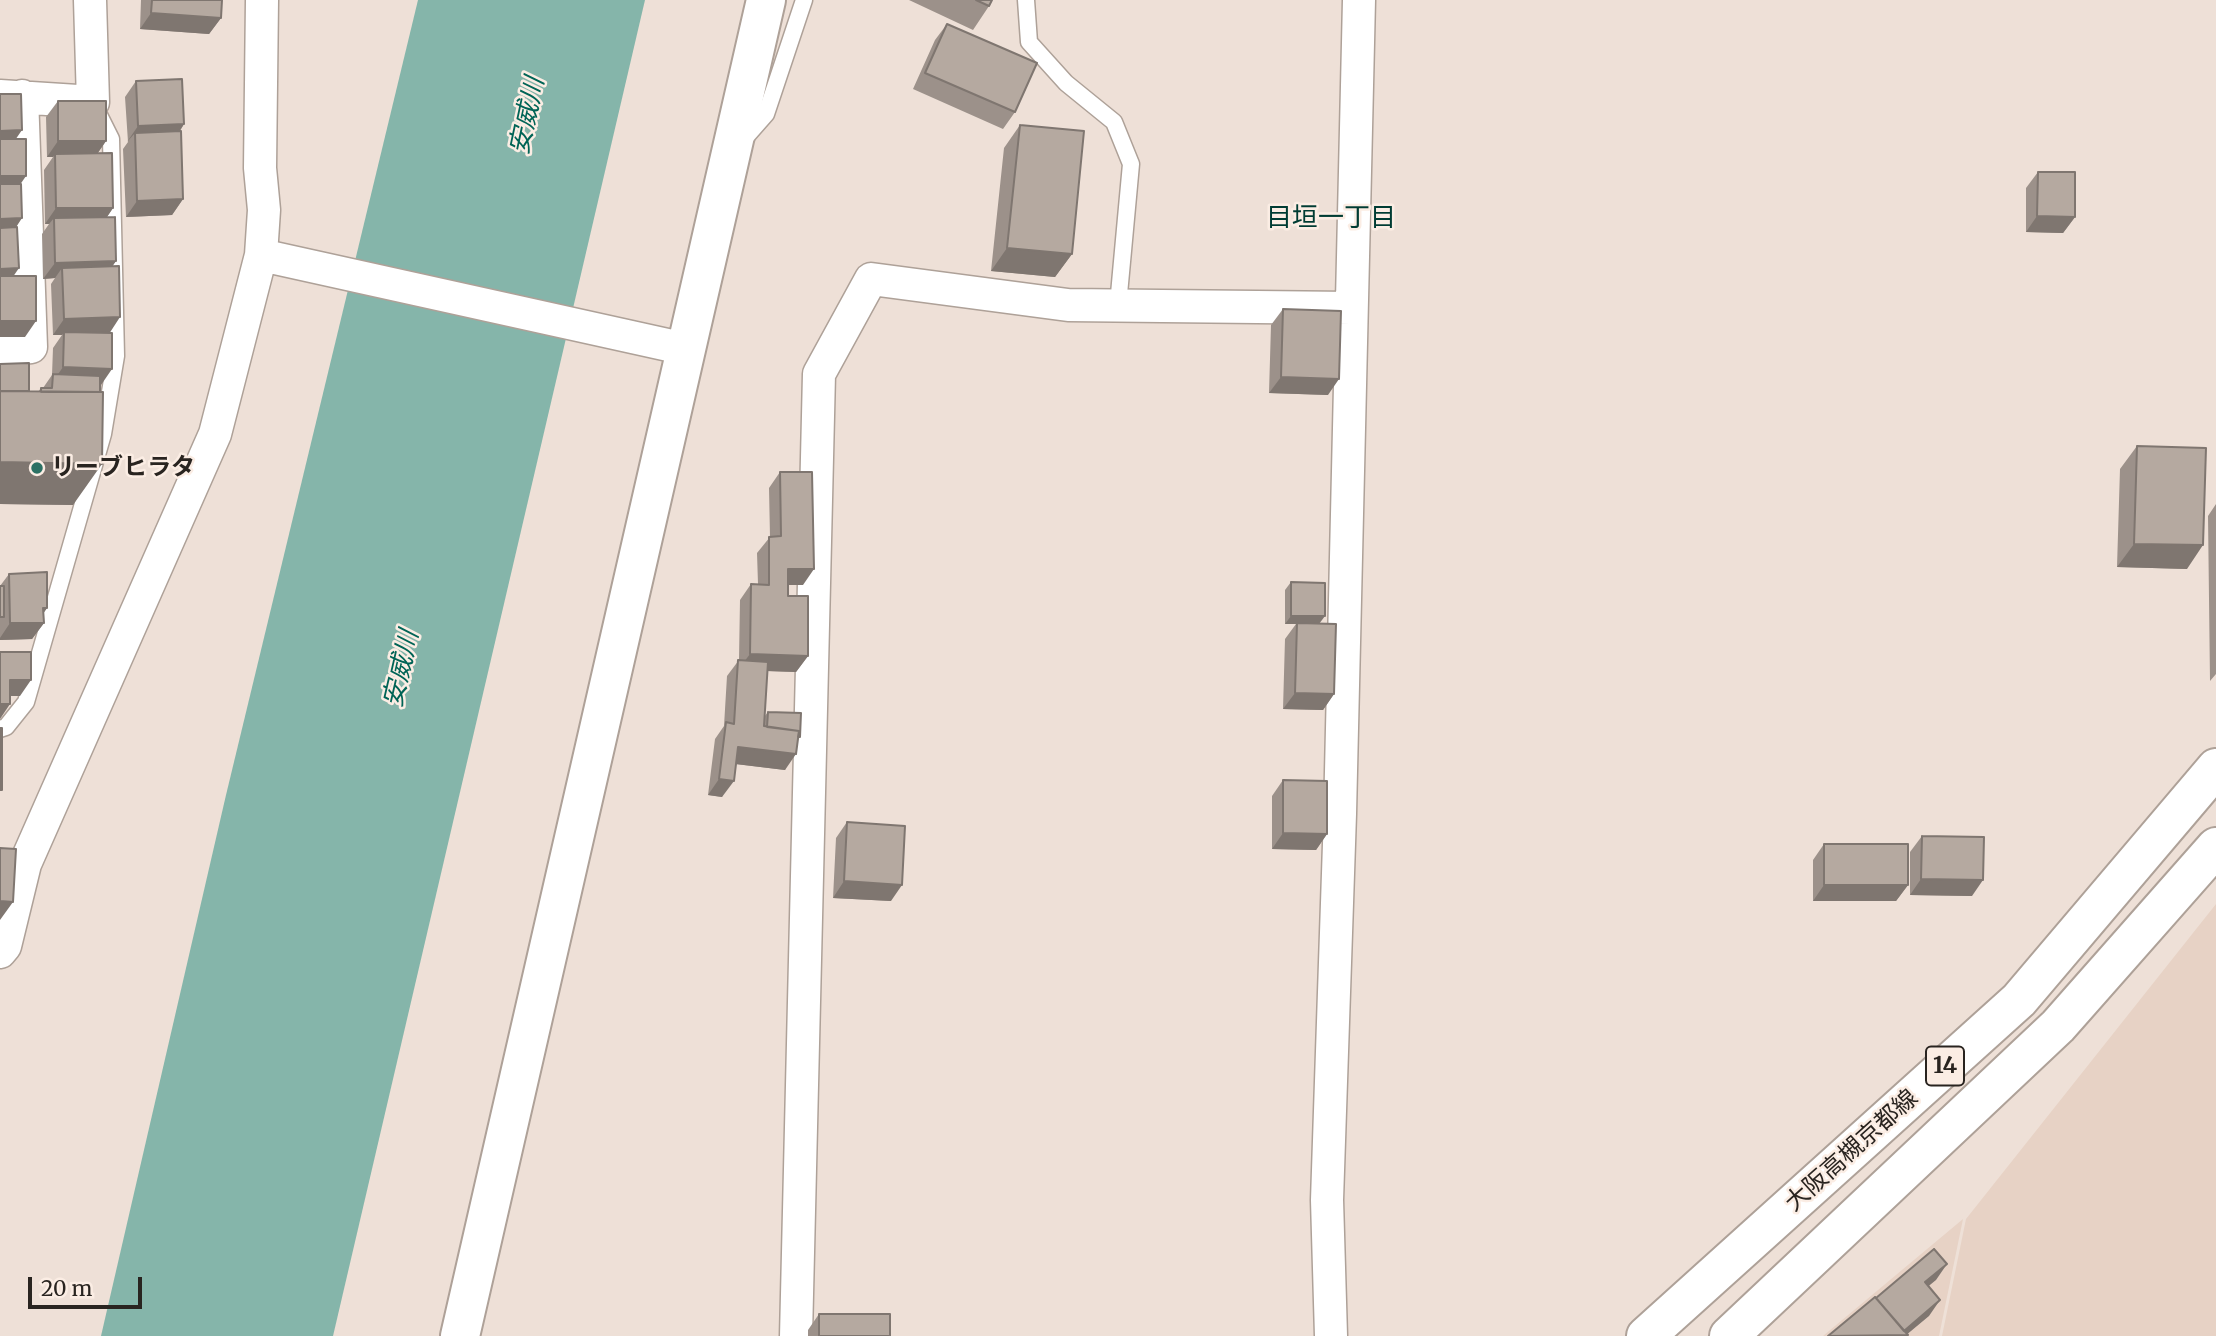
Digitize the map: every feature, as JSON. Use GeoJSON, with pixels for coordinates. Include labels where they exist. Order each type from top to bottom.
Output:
{"type":"FeatureCollection","features":[{"type":"Feature","properties":{"kind":"main road"},"geometry":{"type":"LineString","coordinates":[[460,1336],[766,0]]}},
{"type":"Feature","properties":{"kind":"main road","name":"大阪高槻京都線"},"geometry":{"type":"LineString","coordinates":[[1646,1336],[2019,1000],[2216,768]]}},
{"type":"Feature","properties":{"kind":"main road","name":"大阪高槻京都線"},"geometry":{"type":"LineString","coordinates":[[1729,1336],[2058,1026],[2216,847]]}},
{"type":"Feature","properties":{"kind":"street"},"geometry":{"type":"LineString","coordinates":[[0,350],[31,348],[11,96],[93,102],[90,0]]}},
{"type":"Feature","properties":{"kind":"street"},"geometry":{"type":"LineString","coordinates":[[0,952],[5,946],[18,863],[215,434],[269,257],[260,168],[262,0]]}},
{"type":"Feature","properties":{"kind":"street"},"geometry":{"type":"LineString","coordinates":[[1331,1336],[1327,1200],[1340,828],[1359,0]]}},
{"type":"Feature","properties":{"kind":"street"},"geometry":{"type":"LineString","coordinates":[[269,257],[686,349]]}},
{"type":"Feature","properties":{"kind":"street"},"geometry":{"type":"LineString","coordinates":[[796,1336],[819,374],[871,279],[1068,304],[1351,308]]}},
{"type":"Feature","properties":{"kind":"lane"},"geometry":{"type":"LineString","coordinates":[[730,154],[766,114],[804,0]]}},
{"type":"Feature","properties":{"kind":"lane"},"geometry":{"type":"LineString","coordinates":[[1026,0],[1029,41],[1066,83],[1114,122],[1131,164],[1118,305]]}},
{"type":"Feature","properties":{"kind":"lane"},"geometry":{"type":"LineString","coordinates":[[0,729],[6,727],[26,702],[103,434],[116,356],[111,139],[93,102]]}},
{"type":"Feature","properties":{"kind":"shaded area"},"geometry":{"type":"Polygon","coordinates":[[[2216,904],[2216,1336],[1942,1336],[1966,1219],[2216,904]]]}},
{"type":"Feature","properties":{"kind":"shaded area"},"geometry":{"type":"Polygon","coordinates":[[[1963,1219],[1939,1336],[1823,1336],[1963,1219]]]}},
{"type":"Feature","properties":{"kind":"water","name":"安威川"},"geometry":{"type":"Polygon","coordinates":[[[418,0],[645,0],[333,1336],[101,1336],[226,795],[418,0]]]}},
{"type":"Feature","properties":{"kind":"building"},"geometry":{"type":"Polygon","coordinates":[[[152,0],[222,0],[221,18],[151,13],[152,0]]]}},
{"type":"Feature","properties":{"kind":"building"},"geometry":{"type":"Polygon","coordinates":[[[976,0],[992,0],[989,6],[976,0]]]}},
{"type":"Feature","properties":{"kind":"building"},"geometry":{"type":"Polygon","coordinates":[[[947,24],[1037,63],[1015,112],[925,73],[947,24]]]}},
{"type":"Feature","properties":{"kind":"building"},"geometry":{"type":"Polygon","coordinates":[[[182,79],[184,124],[138,126],[136,81],[182,79]]]}},
{"type":"Feature","properties":{"kind":"building"},"geometry":{"type":"Polygon","coordinates":[[[0,94],[21,94],[22,130],[0,131],[0,94]]]}},
{"type":"Feature","properties":{"kind":"building"},"geometry":{"type":"Polygon","coordinates":[[[58,101],[106,101],[106,141],[58,141],[58,101]]]}},
{"type":"Feature","properties":{"kind":"building"},"geometry":{"type":"Polygon","coordinates":[[[1020,125],[1084,131],[1072,254],[1007,248],[1020,125]]]}},
{"type":"Feature","properties":{"kind":"building"},"geometry":{"type":"Polygon","coordinates":[[[181,131],[183,199],[137,201],[135,133],[181,131]]]}},
{"type":"Feature","properties":{"kind":"building"},"geometry":{"type":"Polygon","coordinates":[[[0,139],[26,139],[26,176],[0,176],[0,139]]]}},
{"type":"Feature","properties":{"kind":"building"},"geometry":{"type":"Polygon","coordinates":[[[112,153],[113,208],[56,208],[55,154],[112,153]]]}},
{"type":"Feature","properties":{"kind":"building"},"geometry":{"type":"Polygon","coordinates":[[[2038,172],[2075,172],[2075,217],[2037,216],[2038,172]]]}},
{"type":"Feature","properties":{"kind":"building"},"geometry":{"type":"Polygon","coordinates":[[[0,184],[21,184],[22,218],[0,219],[0,184]]]}},
{"type":"Feature","properties":{"kind":"building"},"geometry":{"type":"Polygon","coordinates":[[[115,217],[116,261],[55,263],[54,218],[115,217]]]}},
{"type":"Feature","properties":{"kind":"building"},"geometry":{"type":"Polygon","coordinates":[[[17,227],[19,268],[0,269],[0,228],[17,227]]]}},
{"type":"Feature","properties":{"kind":"building"},"geometry":{"type":"Polygon","coordinates":[[[119,266],[120,317],[64,319],[62,268],[119,266]]]}},
{"type":"Feature","properties":{"kind":"building"},"geometry":{"type":"Polygon","coordinates":[[[0,276],[36,276],[36,321],[0,321],[0,276]]]}},
{"type":"Feature","properties":{"kind":"building"},"geometry":{"type":"Polygon","coordinates":[[[1283,309],[1341,311],[1339,379],[1281,377],[1283,309]]]}},
{"type":"Feature","properties":{"kind":"building"},"geometry":{"type":"Polygon","coordinates":[[[64,332],[112,333],[112,369],[63,367],[64,332]]]}},
{"type":"Feature","properties":{"kind":"building"},"geometry":{"type":"Polygon","coordinates":[[[29,363],[29,391],[0,391],[0,364],[29,363]]]}},
{"type":"Feature","properties":{"kind":"building"},"geometry":{"type":"Polygon","coordinates":[[[53,374],[100,376],[100,392],[41,392],[41,388],[52,388],[53,374]]]}},
{"type":"Feature","properties":{"kind":"building"},"geometry":{"type":"Polygon","coordinates":[[[0,391],[103,392],[102,464],[0,462],[0,391]]]}},
{"type":"Feature","properties":{"kind":"building"},"geometry":{"type":"Polygon","coordinates":[[[2137,446],[2206,448],[2203,545],[2134,544],[2137,446]]]}},
{"type":"Feature","properties":{"kind":"building"},"geometry":{"type":"Polygon","coordinates":[[[780,472],[812,472],[814,569],[788,569],[788,596],[808,596],[808,656],[750,654],[751,584],[769,585],[769,537],[781,536],[780,472]]]}},
{"type":"Feature","properties":{"kind":"building"},"geometry":{"type":"Polygon","coordinates":[[[47,572],[47,608],[43,608],[44,623],[10,623],[9,574],[47,572]]]}},
{"type":"Feature","properties":{"kind":"building"},"geometry":{"type":"Polygon","coordinates":[[[1291,582],[1325,583],[1325,616],[1291,616],[1291,582]]]}},
{"type":"Feature","properties":{"kind":"building"},"geometry":{"type":"Polygon","coordinates":[[[0,586],[4,586],[4,617],[0,617],[0,586]]]}},
{"type":"Feature","properties":{"kind":"building"},"geometry":{"type":"Polygon","coordinates":[[[1297,623],[1336,624],[1334,694],[1295,693],[1297,623]]]}},
{"type":"Feature","properties":{"kind":"building"},"geometry":{"type":"Polygon","coordinates":[[[0,652],[31,652],[31,680],[10,680],[10,704],[0,704],[0,652]]]}},
{"type":"Feature","properties":{"kind":"building"},"geometry":{"type":"Polygon","coordinates":[[[738,660],[768,662],[764,726],[799,731],[796,754],[738,747],[734,781],[719,779],[726,722],[734,724],[738,660]]]}},
{"type":"Feature","properties":{"kind":"building"},"geometry":{"type":"Polygon","coordinates":[[[768,712],[801,713],[800,737],[799,731],[767,727],[768,712]]]}},
{"type":"Feature","properties":{"kind":"building"},"geometry":{"type":"Polygon","coordinates":[[[2,728],[2,790],[0,790],[2,728]]]}},
{"type":"Feature","properties":{"kind":"building"},"geometry":{"type":"Polygon","coordinates":[[[1283,780],[1327,781],[1327,834],[1283,833],[1283,780]]]}},
{"type":"Feature","properties":{"kind":"building"},"geometry":{"type":"Polygon","coordinates":[[[847,822],[905,826],[902,885],[844,881],[847,822]]]}},
{"type":"Feature","properties":{"kind":"building"},"geometry":{"type":"Polygon","coordinates":[[[1922,836],[1984,837],[1983,880],[1921,879],[1922,836]]]}},
{"type":"Feature","properties":{"kind":"building"},"geometry":{"type":"Polygon","coordinates":[[[1824,844],[1908,844],[1908,885],[1824,885],[1824,844]]]}},
{"type":"Feature","properties":{"kind":"building"},"geometry":{"type":"Polygon","coordinates":[[[0,848],[16,849],[13,902],[0,901],[0,848]]]}},
{"type":"Feature","properties":{"kind":"building"},"geometry":{"type":"Polygon","coordinates":[[[1934,1249],[1947,1264],[1925,1282],[1940,1300],[1904,1331],[1876,1298],[1934,1249]]]}},
{"type":"Feature","properties":{"kind":"building"},"geometry":{"type":"Polygon","coordinates":[[[1875,1297],[1908,1335],[1828,1336],[1875,1297]]]}},
{"type":"Feature","properties":{"kind":"building"},"geometry":{"type":"Polygon","coordinates":[[[819,1314],[890,1314],[890,1336],[819,1336],[819,1314]]]}},
{"type":"Feature","properties":{"kind":"place","name":"リーブヒラタ"},"geometry":{"type":"Point","coordinates":[37,468]}},
{"type":"Feature","properties":{"kind":"district","name":"目垣一丁目"},"geometry":{"type":"Point","coordinates":[1331,219]}}]}
